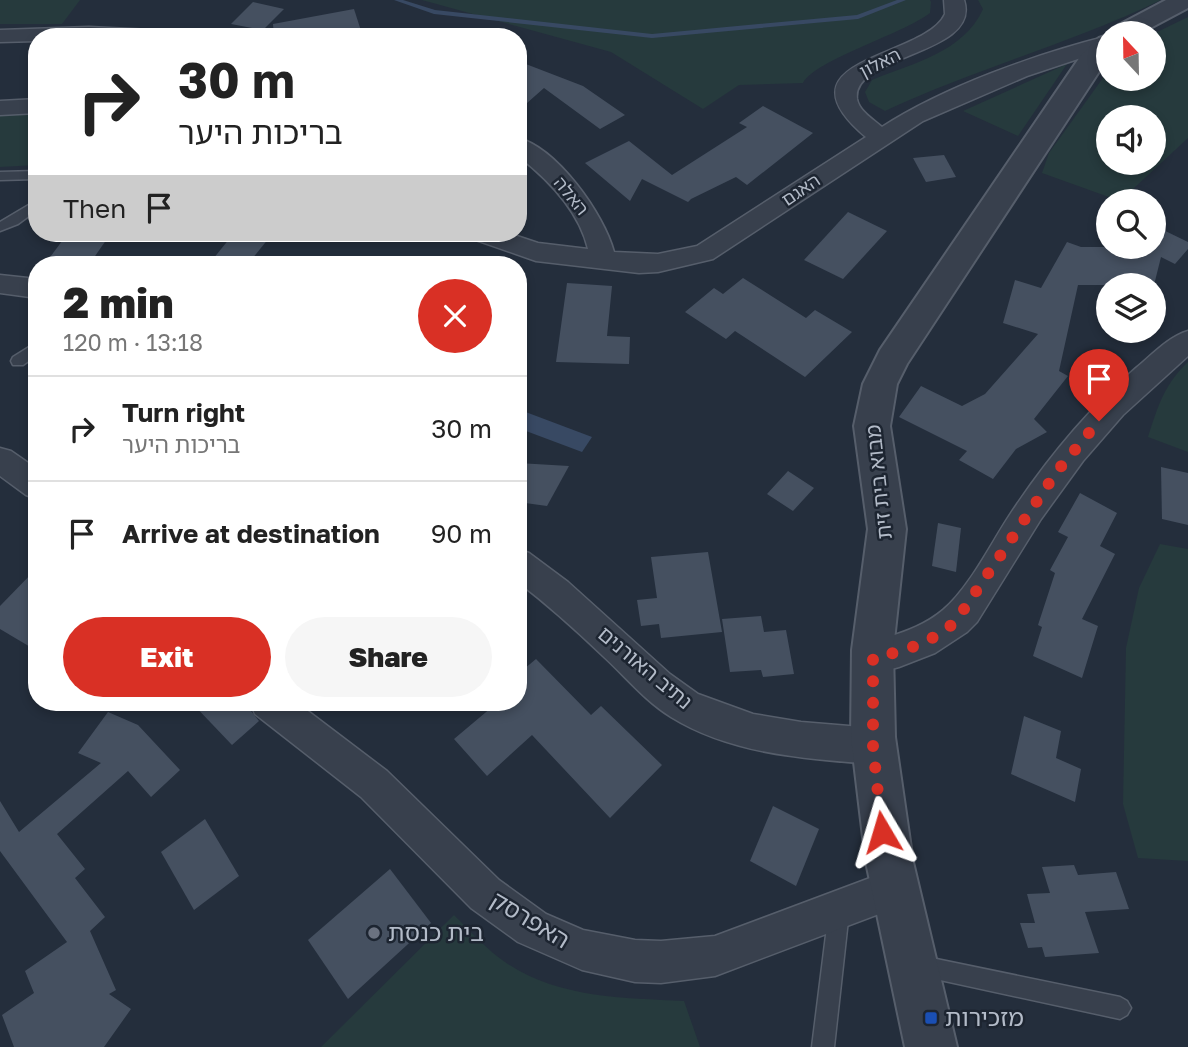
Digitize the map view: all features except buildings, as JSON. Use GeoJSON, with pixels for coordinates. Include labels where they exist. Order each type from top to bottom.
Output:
{"type":"FeatureCollection","features":[{"type":"Feature","properties":{"kind":"street","name":"האלון"},"geometry":{"type":"LineString","coordinates":[[880,137],[852,114],[845,98],[847,84],[861,71],[942,33],[956,14],[954,0]]}},
{"type":"Feature","properties":{"kind":"street"},"geometry":{"type":"LineString","coordinates":[[1145,21],[1185,0]]}},
{"type":"Feature","properties":{"kind":"street"},"geometry":{"type":"LineString","coordinates":[[0,36],[28,35]]}},
{"type":"Feature","properties":{"kind":"street","name":"האגם"},"geometry":{"type":"LineString","coordinates":[[508,242],[536,252],[604,261],[658,263],[704,253],[880,137],[927,110],[1019,71],[1096,47]]}},
{"type":"Feature","properties":{"kind":"street","name":"מבוא בית זית"},"geometry":{"type":"LineString","coordinates":[[932,1040],[894,889],[880,816],[873,746],[873,658],[887,541],[886,505],[872,439],[872,415],[881,381],[892,359],[1096,56]]}},
{"type":"Feature","properties":{"kind":"street"},"geometry":{"type":"LineString","coordinates":[[0,108],[28,106]]}},
{"type":"Feature","properties":{"kind":"street","name":"האלה"},"geometry":{"type":"LineString","coordinates":[[527,152],[545,166],[574,197],[595,229],[604,261]]}},
{"type":"Feature","properties":{"kind":"street"},"geometry":{"type":"LineString","coordinates":[[0,284],[28,288]]}},
{"type":"Feature","properties":{"kind":"street"},"geometry":{"type":"LineString","coordinates":[[873,658],[919,646],[938,636],[956,621],[973,600],[1058,470],[1084,437],[1131,390],[1188,341]]}},
{"type":"Feature","properties":{"kind":"street"},"geometry":{"type":"LineString","coordinates":[[0,460],[28,480]]}},
{"type":"Feature","properties":{"kind":"street","name":"נתיב האורנים"},"geometry":{"type":"LineString","coordinates":[[527,571],[569,603],[683,705],[712,719],[745,729],[794,739],[873,746]]}},
{"type":"Feature","properties":{"kind":"street","name":"האפרסק"},"geometry":{"type":"LineString","coordinates":[[280,711],[374,784],[493,901],[532,928],[582,950],[635,961],[688,960],[742,948],[894,889]]}},
{"type":"Feature","properties":{"kind":"lane"},"geometry":{"type":"LineString","coordinates":[[0,176],[28,175]]}},
{"type":"Feature","properties":{"kind":"lane"},"geometry":{"type":"LineString","coordinates":[[0,228],[28,211]]}},
{"type":"Feature","properties":{"kind":"lane"},"geometry":{"type":"LineString","coordinates":[[18,361],[28,354]]}},
{"type":"Feature","properties":{"kind":"lane"},"geometry":{"type":"LineString","coordinates":[[823,1047],[839,911]]}},
{"type":"Feature","properties":{"kind":"lane"},"geometry":{"type":"LineString","coordinates":[[912,964],[1121,1008]]}},
{"type":"Feature","properties":{"kind":"green space"},"geometry":{"type":"Polygon","coordinates":[[[0,0],[80,0],[62,24],[0,24],[0,0]]]}},
{"type":"Feature","properties":{"kind":"green space"},"geometry":{"type":"Polygon","coordinates":[[[422,0],[931,2],[930,13],[824,65],[803,83],[739,85],[703,109],[611,52],[422,0]]]}},
{"type":"Feature","properties":{"kind":"green space"},"geometry":{"type":"Polygon","coordinates":[[[978,0],[1161,0],[1113,21],[1096,21],[1096,29],[1093,30],[885,111],[869,102],[865,92],[872,80],[950,46],[974,24],[983,9],[978,0]]]}},
{"type":"Feature","properties":{"kind":"green space"},"geometry":{"type":"Polygon","coordinates":[[[1188,17],[1188,138],[1166,158],[1166,105],[1096,105],[1096,175],[1148,175],[1133,189],[1096,189],[1096,192],[1042,173],[1049,153],[1096,88],[1096,91],[1166,91],[1166,28],[1188,17]]]}},
{"type":"Feature","properties":{"kind":"green space"},"geometry":{"type":"Polygon","coordinates":[[[1067,64],[1018,136],[963,111],[1067,64]]]}},
{"type":"Feature","properties":{"kind":"green space"},"geometry":{"type":"Polygon","coordinates":[[[28,114],[28,165],[0,167],[0,115],[28,114]]]}},
{"type":"Feature","properties":{"kind":"green space"},"geometry":{"type":"Polygon","coordinates":[[[1188,362],[1188,452],[1148,437],[1167,388],[1188,362]]]}},
{"type":"Feature","properties":{"kind":"green space"},"geometry":{"type":"Polygon","coordinates":[[[1160,544],[1188,549],[1188,861],[1138,858],[1123,804],[1126,648],[1139,588],[1160,544]]]}},
{"type":"Feature","properties":{"kind":"green space"},"geometry":{"type":"Polygon","coordinates":[[[454,915],[493,953],[536,979],[584,993],[684,1001],[700,1047],[321,1047],[454,915]]]}},
{"type":"Feature","properties":{"kind":"water"},"geometry":{"type":"Polygon","coordinates":[[[527,413],[592,437],[582,452],[527,431],[527,413]]]}},
{"type":"Feature","properties":{"kind":"waterway"},"geometry":{"type":"LineString","coordinates":[[397,0],[434,12],[652,36],[858,17],[903,0]]}},
{"type":"Feature","properties":{"kind":"place","name":"בית כנסת"},"geometry":{"type":"Point","coordinates":[374,933]}},
{"type":"Feature","properties":{"kind":"place","name":"מזכירות"},"geometry":{"type":"Point","coordinates":[931,1018]}},
{"type":"Feature","properties":{"kind":"route"},"geometry":{"type":"LineString","coordinates":[[882,832],[873,746],[873,658],[919,646],[938,636],[956,621],[1058,470],[1099,421]]}}]}
